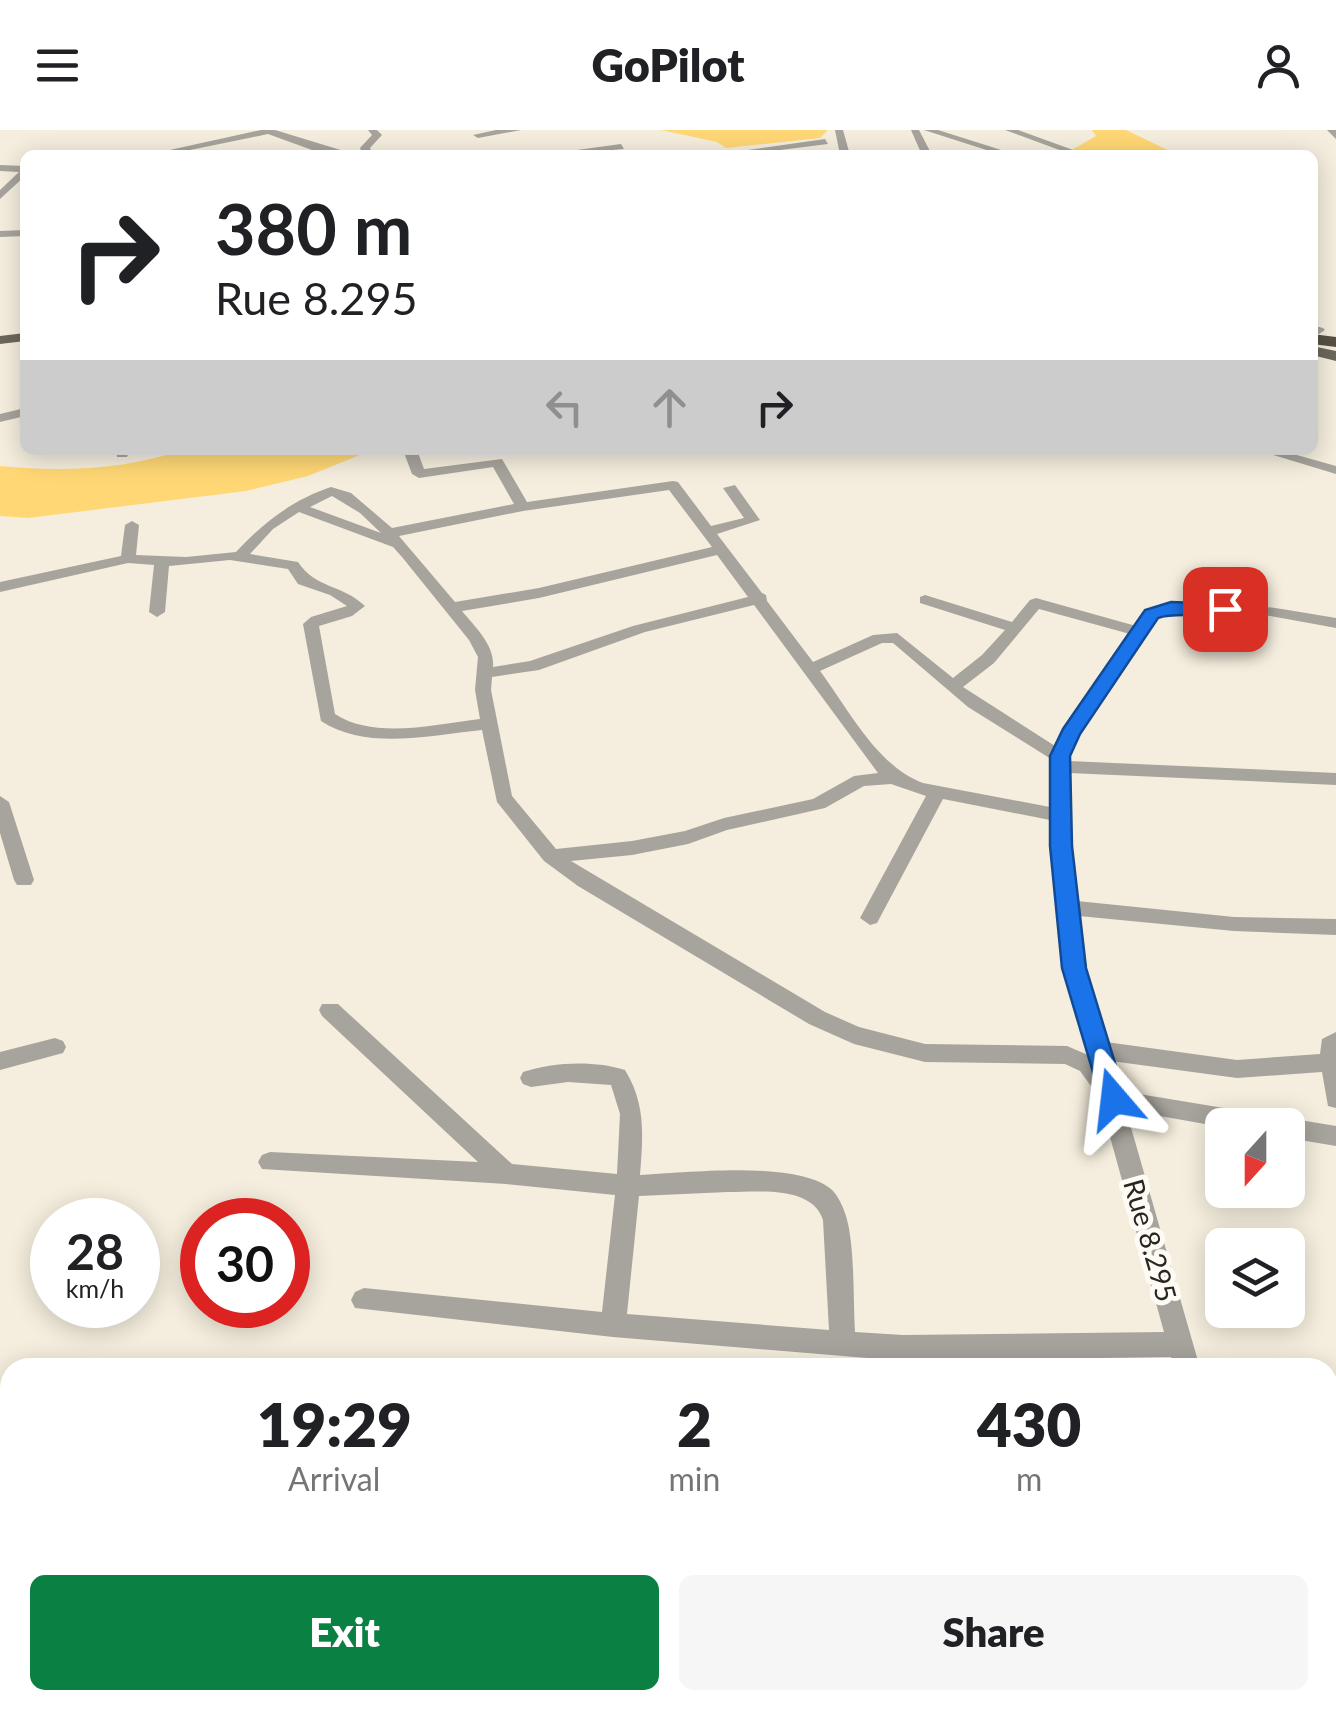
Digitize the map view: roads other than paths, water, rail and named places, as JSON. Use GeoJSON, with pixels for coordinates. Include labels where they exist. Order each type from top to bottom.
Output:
{"type":"FeatureCollection","features":[{"type":"Feature","properties":{"kind":"street"},"geometry":{"type":"LineString","coordinates":[[192,150],[270,130],[327,150]]}},
{"type":"Feature","properties":{"kind":"street"},"geometry":{"type":"LineString","coordinates":[[366,150],[377,139],[372,130]]}},
{"type":"Feature","properties":{"kind":"street"},"geometry":{"type":"LineString","coordinates":[[477,132],[517,130]]}},
{"type":"Feature","properties":{"kind":"street"},"geometry":{"type":"LineString","coordinates":[[928,130],[995,150]]}},
{"type":"Feature","properties":{"kind":"street"},"geometry":{"type":"LineString","coordinates":[[1008,130],[1064,150]]}},
{"type":"Feature","properties":{"kind":"street"},"geometry":{"type":"LineString","coordinates":[[1331,130],[1336,136]]}},
{"type":"Feature","properties":{"kind":"street"},"geometry":{"type":"LineString","coordinates":[[760,150],[825,142]]}},
{"type":"Feature","properties":{"kind":"street"},"geometry":{"type":"LineString","coordinates":[[599,150],[621,147]]}},
{"type":"Feature","properties":{"kind":"street"},"geometry":{"type":"LineString","coordinates":[[0,196],[20,175]]}},
{"type":"Feature","properties":{"kind":"street"},"geometry":{"type":"LineString","coordinates":[[12,182],[20,182]]}},
{"type":"Feature","properties":{"kind":"street"},"geometry":{"type":"LineString","coordinates":[[412,455],[419,474],[498,462],[523,507]]}},
{"type":"Feature","properties":{"kind":"street"},"geometry":{"type":"LineString","coordinates":[[1282,455],[1336,470]]}},
{"type":"Feature","properties":{"kind":"street"},"geometry":{"type":"LineString","coordinates":[[298,507],[395,539],[523,507],[672,484],[719,550],[761,598],[858,739],[896,778],[937,794],[1059,814]]}},
{"type":"Feature","properties":{"kind":"street"},"geometry":{"type":"LineString","coordinates":[[706,532],[753,520],[730,488]]}},
{"type":"Feature","properties":{"kind":"street"},"geometry":{"type":"LineString","coordinates":[[240,557],[268,526],[298,507],[339,491],[395,539],[476,638],[486,657],[488,724],[502,798],[551,856],[585,881],[817,1018],[854,1036],[925,1053],[1067,1055],[1088,1065],[1114,1099],[1205,1115]]}},
{"type":"Feature","properties":{"kind":"street"},"geometry":{"type":"LineString","coordinates":[[128,559],[132,526]]}},
{"type":"Feature","properties":{"kind":"street"},"geometry":{"type":"LineString","coordinates":[[448,608],[539,594],[719,550]]}},
{"type":"Feature","properties":{"kind":"street"},"geometry":{"type":"LineString","coordinates":[[0,587],[128,559],[186,562],[240,557],[293,565],[304,581],[335,592],[358,606],[311,624],[327,717],[336,727],[361,734],[488,724]]}},
{"type":"Feature","properties":{"kind":"street"},"geometry":{"type":"LineString","coordinates":[[211,580],[218,558]]}},
{"type":"Feature","properties":{"kind":"street"},"geometry":{"type":"LineString","coordinates":[[158,612],[162,561]]}},
{"type":"Feature","properties":{"kind":"street"},"geometry":{"type":"LineString","coordinates":[[485,673],[533,666],[639,629],[761,598]]}},
{"type":"Feature","properties":{"kind":"street"},"geometry":{"type":"LineString","coordinates":[[925,600],[1016,628]]}},
{"type":"Feature","properties":{"kind":"street"},"geometry":{"type":"LineString","coordinates":[[952,687],[988,659],[1036,604],[1138,631]]}},
{"type":"Feature","properties":{"kind":"street","name":"Rue 8.295"},"geometry":{"type":"LineString","coordinates":[[1183,1356],[1114,1099],[1074,968],[1059,814],[1060,761],[1070,733],[1152,614],[1171,607],[1225,609],[1336,623]]}},
{"type":"Feature","properties":{"kind":"street"},"geometry":{"type":"LineString","coordinates":[[810,669],[889,636],[897,638],[952,687],[1060,761],[1336,779]]}},
{"type":"Feature","properties":{"kind":"street"},"geometry":{"type":"LineString","coordinates":[[551,856],[632,848],[688,837],[738,821],[818,804],[860,780],[896,778]]}},
{"type":"Feature","properties":{"kind":"street"},"geometry":{"type":"LineString","coordinates":[[870,918],[937,794]]}},
{"type":"Feature","properties":{"kind":"street"},"geometry":{"type":"LineString","coordinates":[[0,802],[24,880]]}},
{"type":"Feature","properties":{"kind":"street"},"geometry":{"type":"LineString","coordinates":[[1066,906],[1234,924],[1336,927]]}},
{"type":"Feature","properties":{"kind":"street"},"geometry":{"type":"LineString","coordinates":[[330,1010],[506,1174]]}},
{"type":"Feature","properties":{"kind":"street"},"geometry":{"type":"LineString","coordinates":[[0,1061],[55,1047]]}},
{"type":"Feature","properties":{"kind":"street"},"geometry":{"type":"LineString","coordinates":[[1098,1050],[1237,1070],[1333,1051],[1336,1099]]}},
{"type":"Feature","properties":{"kind":"street"},"geometry":{"type":"LineString","coordinates":[[531,1078],[568,1072],[617,1076],[626,1087],[632,1118],[613,1325]]}},
{"type":"Feature","properties":{"kind":"street"},"geometry":{"type":"LineString","coordinates":[[1305,1131],[1336,1136]]}},
{"type":"Feature","properties":{"kind":"street"},"geometry":{"type":"LineString","coordinates":[[270,1162],[506,1174],[628,1186],[780,1182],[819,1194],[831,1207],[835,1220],[843,1344]]}},
{"type":"Feature","properties":{"kind":"street"},"geometry":{"type":"LineString","coordinates":[[364,1300],[843,1344],[1183,1356]]}}]}
